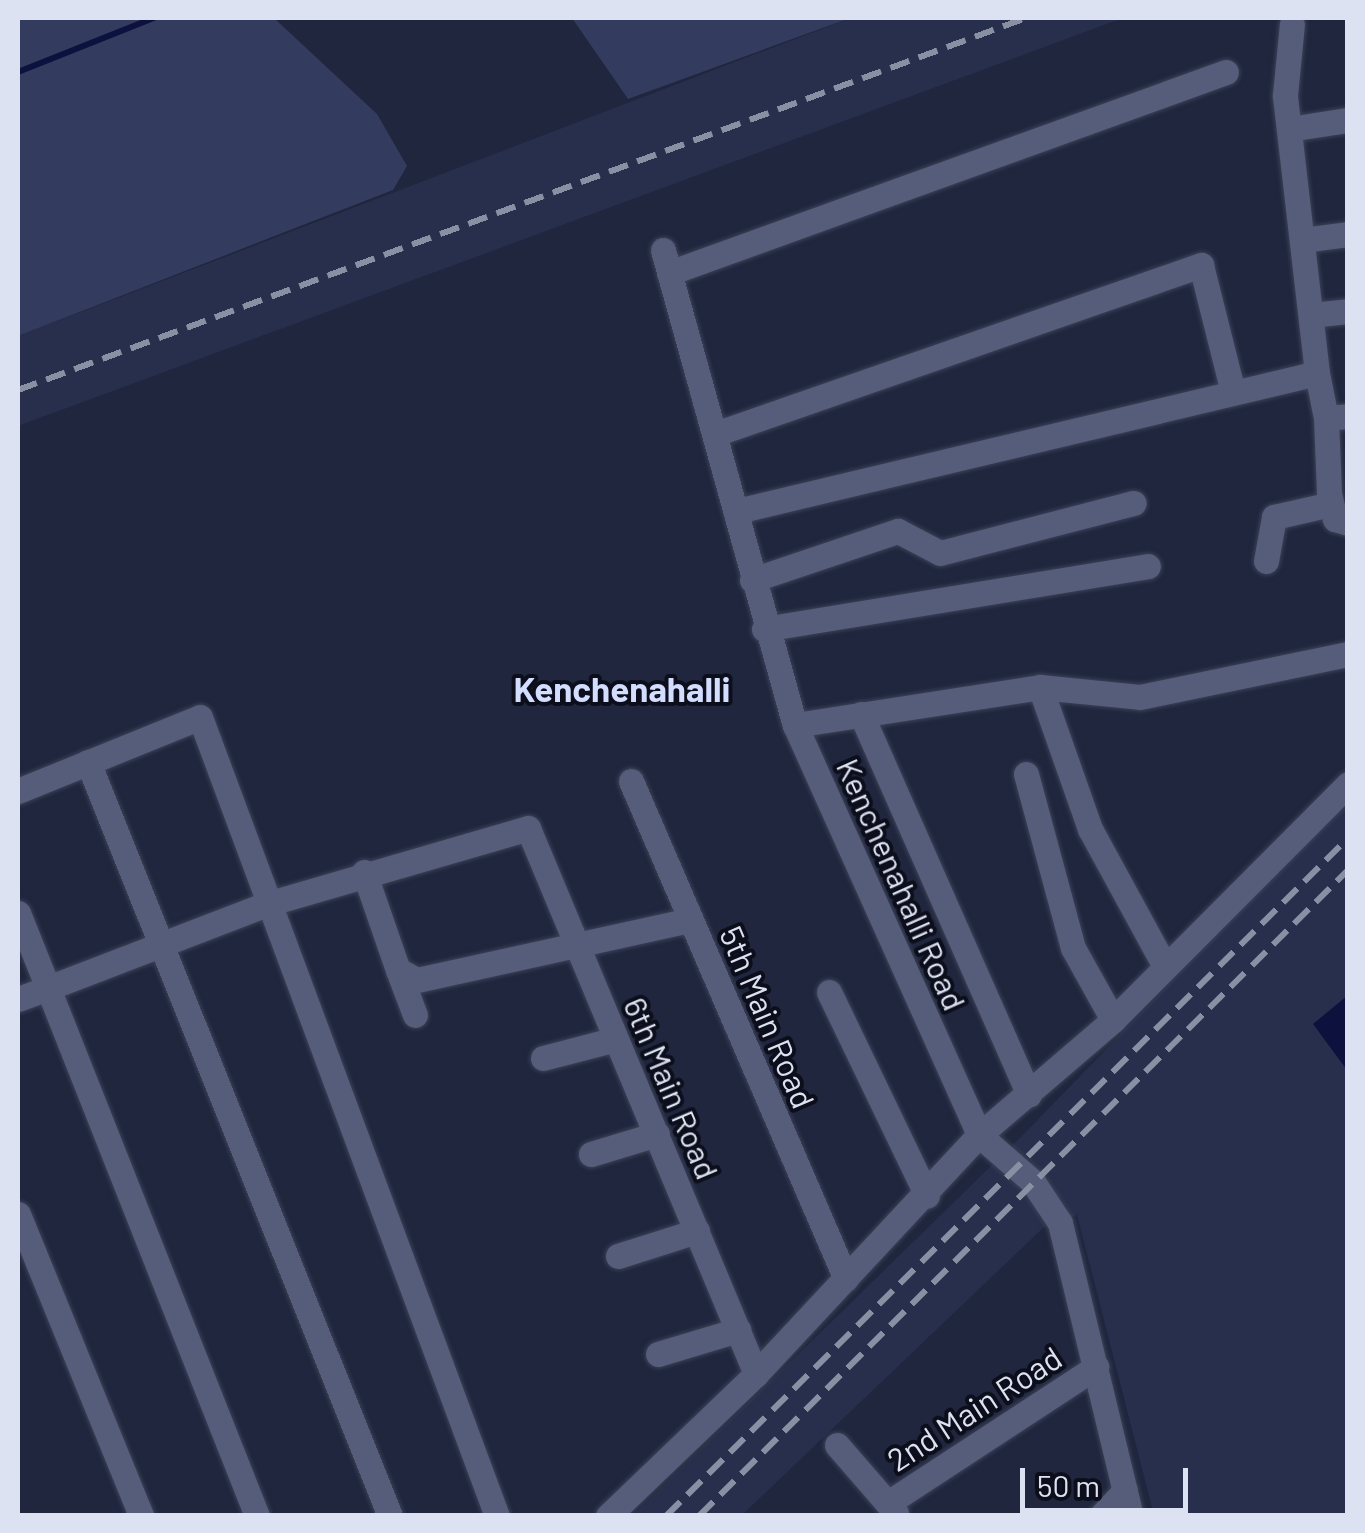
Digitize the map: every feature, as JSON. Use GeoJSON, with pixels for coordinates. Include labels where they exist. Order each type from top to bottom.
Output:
{"type":"FeatureCollection","features":[{"type":"Feature","properties":{"kind":"street"},"geometry":{"type":"LineString","coordinates":[[1266,561],[1274,517],[1339,514],[1337,417],[1317,373],[1289,129],[1292,24]]}},
{"type":"Feature","properties":{"kind":"street","name":"Kenchenahalli Road"},"geometry":{"type":"LineString","coordinates":[[1128,1503],[1060,1222],[1018,1165],[979,1136],[795,725],[764,630],[737,511],[666,261],[1226,72]]}},
{"type":"Feature","properties":{"kind":"street"},"geometry":{"type":"LineString","coordinates":[[1289,129],[1348,120]]}},
{"type":"Feature","properties":{"kind":"street"},"geometry":{"type":"LineString","coordinates":[[1302,240],[1348,234]]}},
{"type":"Feature","properties":{"kind":"street"},"geometry":{"type":"LineString","coordinates":[[715,434],[1202,265],[1233,392]]}},
{"type":"Feature","properties":{"kind":"street"},"geometry":{"type":"LineString","coordinates":[[1311,315],[1348,311]]}},
{"type":"Feature","properties":{"kind":"street"},"geometry":{"type":"LineString","coordinates":[[737,511],[1317,373]]}},
{"type":"Feature","properties":{"kind":"street"},"geometry":{"type":"LineString","coordinates":[[752,580],[898,531],[940,553],[1134,503]]}},
{"type":"Feature","properties":{"kind":"street"},"geometry":{"type":"LineString","coordinates":[[764,630],[1148,566]]}},
{"type":"Feature","properties":{"kind":"street"},"geometry":{"type":"LineString","coordinates":[[795,725],[1040,687],[1140,697],[1348,654]]}},
{"type":"Feature","properties":{"kind":"street"},"geometry":{"type":"LineString","coordinates":[[1040,687],[1090,829],[1164,965]]}},
{"type":"Feature","properties":{"kind":"street"},"geometry":{"type":"LineString","coordinates":[[861,714],[1029,1095]]}},
{"type":"Feature","properties":{"kind":"street"},"geometry":{"type":"LineString","coordinates":[[18,791],[200,717],[497,1516]]}},
{"type":"Feature","properties":{"kind":"street"},"geometry":{"type":"LineString","coordinates":[[88,762],[390,1516]]}},
{"type":"Feature","properties":{"kind":"street"},"geometry":{"type":"LineString","coordinates":[[1026,774],[1073,948],[1113,1020]]}},
{"type":"Feature","properties":{"kind":"street","name":"5th Main Road"},"geometry":{"type":"LineString","coordinates":[[630,780],[846,1280]]}},
{"type":"Feature","properties":{"kind":"street"},"geometry":{"type":"LineString","coordinates":[[608,1516],[756,1374],[927,1196],[979,1136],[1113,1020],[1348,784]]}},
{"type":"Feature","properties":{"kind":"street","name":"6th Main Road"},"geometry":{"type":"LineString","coordinates":[[364,872],[528,828],[756,1374]]}},
{"type":"Feature","properties":{"kind":"street"},"geometry":{"type":"LineString","coordinates":[[18,1000],[158,944],[364,872],[415,1015]]}},
{"type":"Feature","properties":{"kind":"street"},"geometry":{"type":"LineString","coordinates":[[18,913],[256,1516]]}},
{"type":"Feature","properties":{"kind":"street"},"geometry":{"type":"LineString","coordinates":[[398,970],[417,980],[578,951],[691,920]]}},
{"type":"Feature","properties":{"kind":"street"},"geometry":{"type":"LineString","coordinates":[[829,992],[927,1196]]}},
{"type":"Feature","properties":{"kind":"street"},"geometry":{"type":"LineString","coordinates":[[543,1058],[616,1040]]}},
{"type":"Feature","properties":{"kind":"street"},"geometry":{"type":"LineString","coordinates":[[591,1154],[656,1134]]}},
{"type":"Feature","properties":{"kind":"street"},"geometry":{"type":"LineString","coordinates":[[18,1214],[141,1516]]}},
{"type":"Feature","properties":{"kind":"street"},"geometry":{"type":"LineString","coordinates":[[618,1256],[697,1231]]}},
{"type":"Feature","properties":{"kind":"street"},"geometry":{"type":"LineString","coordinates":[[658,1354],[738,1330]]}},
{"type":"Feature","properties":{"kind":"street","name":"2nd Main Road"},"geometry":{"type":"LineString","coordinates":[[893,1509],[1096,1368]]}},
{"type":"Feature","properties":{"kind":"street"},"geometry":{"type":"LineString","coordinates":[[837,1445],[893,1509]]}},
{"type":"Feature","properties":{"kind":"street"},"geometry":{"type":"LineString","coordinates":[[1101,1516],[1128,1503]]}},
{"type":"Feature","properties":{"kind":"shaded area"},"geometry":{"type":"Polygon","coordinates":[[[18,18],[274,18],[377,114],[407,166],[393,190],[18,336],[18,18]]]}},
{"type":"Feature","properties":{"kind":"shaded area"},"geometry":{"type":"Polygon","coordinates":[[[572,18],[850,18],[628,99],[572,18]]]}},
{"type":"Feature","properties":{"kind":"shaded area"},"geometry":{"type":"Polygon","coordinates":[[[850,18],[1123,18],[18,426],[18,336],[850,18]]]}},
{"type":"Feature","properties":{"kind":"shaded area"},"geometry":{"type":"Polygon","coordinates":[[[1347,800],[1347,1515],[1154,1515],[1077,1215],[1044,1227],[742,1515],[632,1516],[1023,1135],[1347,800]]]}},
{"type":"Feature","properties":{"kind":"shaded area"},"geometry":{"type":"Polygon","coordinates":[[[1347,996],[1347,1070],[1313,1024],[1347,996]]]}},
{"type":"Feature","properties":{"kind":"waterway"},"geometry":{"type":"LineString","coordinates":[[18,72],[154,18]]}},
{"type":"Feature","properties":{"kind":"railway"},"geometry":{"type":"LineString","coordinates":[[18,390],[1026,18]]}},
{"type":"Feature","properties":{"kind":"railway"},"geometry":{"type":"LineString","coordinates":[[666,1516],[1348,838]]}},
{"type":"Feature","properties":{"kind":"railway"},"geometry":{"type":"LineString","coordinates":[[699,1516],[1348,870]]}},
{"type":"Feature","properties":{"kind":"district","name":"Kenchenahalli"},"geometry":{"type":"Point","coordinates":[622,688]}}]}
